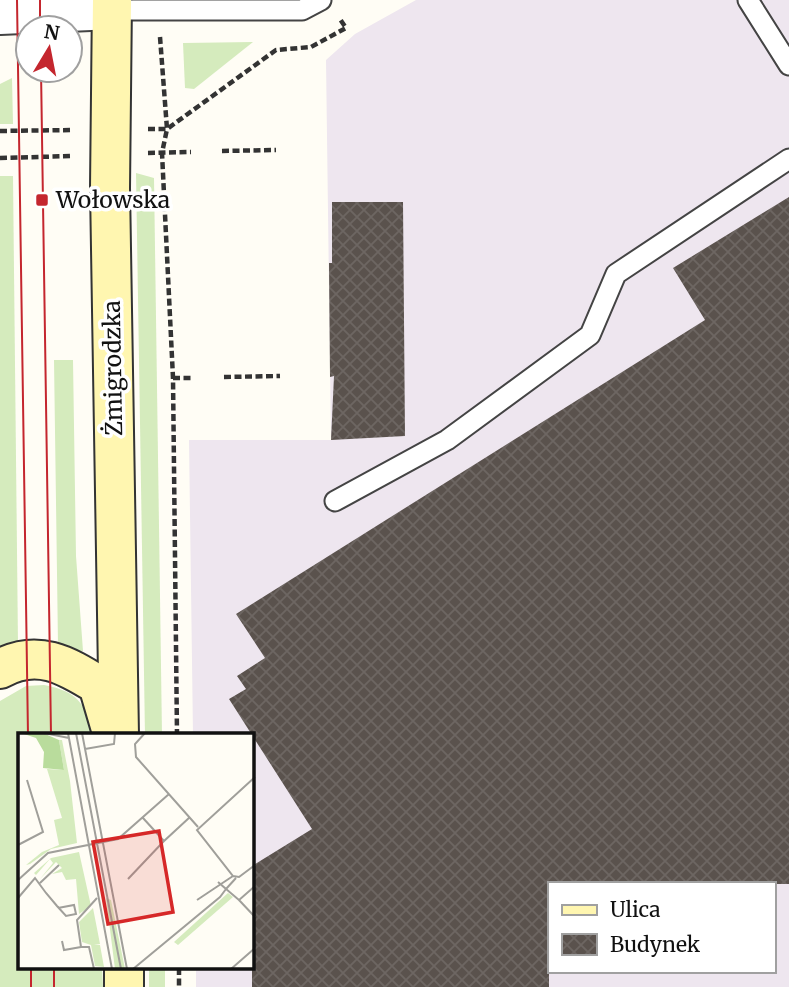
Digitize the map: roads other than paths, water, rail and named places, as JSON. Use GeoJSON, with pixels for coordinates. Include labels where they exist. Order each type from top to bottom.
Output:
{"type":"FeatureCollection","features":[{"type":"Feature","properties":{"kind":"main road","name":"Żmigrodzka"},"geometry":{"type":"LineString","coordinates":[[113,5],[110,188],[119,733]]}},
{"type":"Feature","properties":{"kind":"main road"},"geometry":{"type":"LineString","coordinates":[[0,669],[27,658],[66,664],[98,685],[112,733]]}},
{"type":"Feature","properties":{"kind":"street"},"geometry":{"type":"LineString","coordinates":[[0,15],[113,5]]}},
{"type":"Feature","properties":{"kind":"lane"},"geometry":{"type":"LineString","coordinates":[[113,5],[302,10],[321,0]]}},
{"type":"Feature","properties":{"kind":"lane"},"geometry":{"type":"LineString","coordinates":[[748,0],[789,65]]}},
{"type":"Feature","properties":{"kind":"lane"},"geometry":{"type":"LineString","coordinates":[[335,501],[447,440],[590,335],[616,274],[789,159]]}},
{"type":"Feature","properties":{"kind":"tram line"},"geometry":{"type":"LineString","coordinates":[[17,0],[28,733]]}},
{"type":"Feature","properties":{"kind":"tram line"},"geometry":{"type":"LineString","coordinates":[[40,0],[40,14]]}},
{"type":"Feature","properties":{"kind":"tram line"},"geometry":{"type":"LineString","coordinates":[[41,84],[51,733]]}},
{"type":"Feature","properties":{"kind":"tram line"},"geometry":{"type":"LineString","coordinates":[[31,970],[31,987]]}},
{"type":"Feature","properties":{"kind":"tram line"},"geometry":{"type":"LineString","coordinates":[[54,970],[54,987]]}},
{"type":"Feature","properties":{"kind":"place","name":"Wołowska"},"geometry":{"type":"Point","coordinates":[42,200]}}]}
